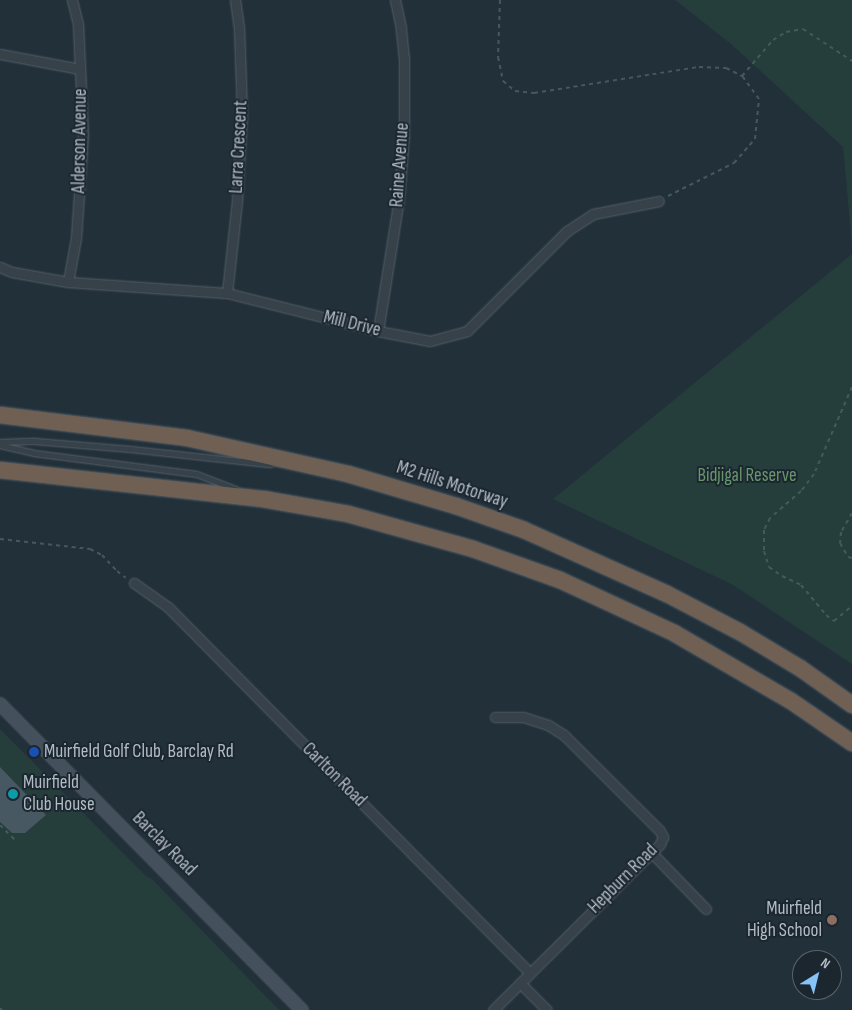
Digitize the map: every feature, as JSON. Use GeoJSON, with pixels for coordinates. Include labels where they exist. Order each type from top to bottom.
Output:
{"type":"FeatureCollection","features":[{"type":"Feature","properties":{"kind":"highway","name":"M2 Hills Motorway"},"geometry":{"type":"LineString","coordinates":[[0,415],[187,438],[348,474],[456,506],[524,530],[605,564],[740,632],[800,668],[852,705]]}},
{"type":"Feature","properties":{"kind":"highway"},"geometry":{"type":"LineString","coordinates":[[0,470],[263,499],[348,514],[411,530],[481,552],[560,580],[674,633],[731,664],[791,701],[852,743]]}},
{"type":"Feature","properties":{"kind":"main road","name":"Barclay Road"},"geometry":{"type":"LineString","coordinates":[[0,704],[302,1010]]}},
{"type":"Feature","properties":{"kind":"street","name":"Alderson Avenue"},"geometry":{"type":"LineString","coordinates":[[68,282],[76,238],[83,134],[78,24],[72,0]]}},
{"type":"Feature","properties":{"kind":"street","name":"Larra Crescent"},"geometry":{"type":"LineString","coordinates":[[227,293],[237,201],[242,113],[239,28],[235,0]]}},
{"type":"Feature","properties":{"kind":"street","name":"Raine Avenue"},"geometry":{"type":"LineString","coordinates":[[378,330],[399,198],[404,134],[402,28],[394,0]]}},
{"type":"Feature","properties":{"kind":"street"},"geometry":{"type":"LineString","coordinates":[[0,54],[80,69]]}},
{"type":"Feature","properties":{"kind":"street","name":"Mill Drive"},"geometry":{"type":"LineString","coordinates":[[0,267],[12,272],[68,282],[227,293],[430,341],[467,331],[567,231],[594,214],[659,201]]}},
{"type":"Feature","properties":{"kind":"street","name":"Carlton Road"},"geometry":{"type":"LineString","coordinates":[[134,582],[168,607],[530,973]]}},
{"type":"Feature","properties":{"kind":"street","name":"Hepburn Road"},"geometry":{"type":"LineString","coordinates":[[494,1010],[651,852],[663,837],[660,831],[564,735],[548,725],[522,716],[495,717]]}},
{"type":"Feature","properties":{"kind":"street"},"geometry":{"type":"LineString","coordinates":[[651,852],[706,909]]}},
{"type":"Feature","properties":{"kind":"street"},"geometry":{"type":"LineString","coordinates":[[520,983],[547,1010]]}},
{"type":"Feature","properties":{"kind":"lane"},"geometry":{"type":"LineString","coordinates":[[0,444],[35,442],[131,449],[348,474]]}},
{"type":"Feature","properties":{"kind":"lane"},"geometry":{"type":"LineString","coordinates":[[0,444],[34,453],[197,474],[263,499]]}},
{"type":"Feature","properties":{"kind":"path"},"geometry":{"type":"LineString","coordinates":[[500,0],[498,56],[503,81],[515,91],[534,93],[699,67],[726,68],[742,76],[759,99],[755,139],[734,163],[659,201]]}},
{"type":"Feature","properties":{"kind":"path"},"geometry":{"type":"LineString","coordinates":[[742,76],[773,40],[786,32],[803,29],[852,61]]}},
{"type":"Feature","properties":{"kind":"path"},"geometry":{"type":"LineString","coordinates":[[852,387],[814,474],[801,491],[770,518],[764,530],[764,551],[769,567],[801,585],[826,615],[834,621],[852,606]]}},
{"type":"Feature","properties":{"kind":"path"},"geometry":{"type":"LineString","coordinates":[[852,513],[841,532],[840,543],[848,557],[852,558]]}},
{"type":"Feature","properties":{"kind":"path"},"geometry":{"type":"LineString","coordinates":[[0,539],[90,548],[102,555],[117,571],[134,582]]}},
{"type":"Feature","properties":{"kind":"path"},"geometry":{"type":"LineString","coordinates":[[0,825],[16,841]]}},
{"type":"Feature","properties":{"kind":"green space"},"geometry":{"type":"Polygon","coordinates":[[[675,0],[852,0],[852,246],[843,147],[731,44],[675,0]]]}},
{"type":"Feature","properties":{"kind":"green space","name":"Bidjigal Reserve"},"geometry":{"type":"Polygon","coordinates":[[[852,254],[852,664],[733,585],[553,499],[852,254]]]}},
{"type":"Feature","properties":{"kind":"green space"},"geometry":{"type":"Polygon","coordinates":[[[0,729],[146,876],[152,879],[279,1010],[0,1010],[0,729]]]}},
{"type":"Feature","properties":{"kind":"building","name":"Muirfield Club House"},"geometry":{"type":"Polygon","coordinates":[[[0,767],[46,815],[25,833],[12,833],[0,822],[0,767]]]}},
{"type":"Feature","properties":{"kind":"place","name":"Muirfield Golf Club, Barclay Rd"},"geometry":{"type":"Point","coordinates":[34,752]}},
{"type":"Feature","properties":{"kind":"place","name":"Muirfield Club House"},"geometry":{"type":"Point","coordinates":[13,794]}},
{"type":"Feature","properties":{"kind":"place","name":"Muirfield High School"},"geometry":{"type":"Point","coordinates":[832,920]}}]}
